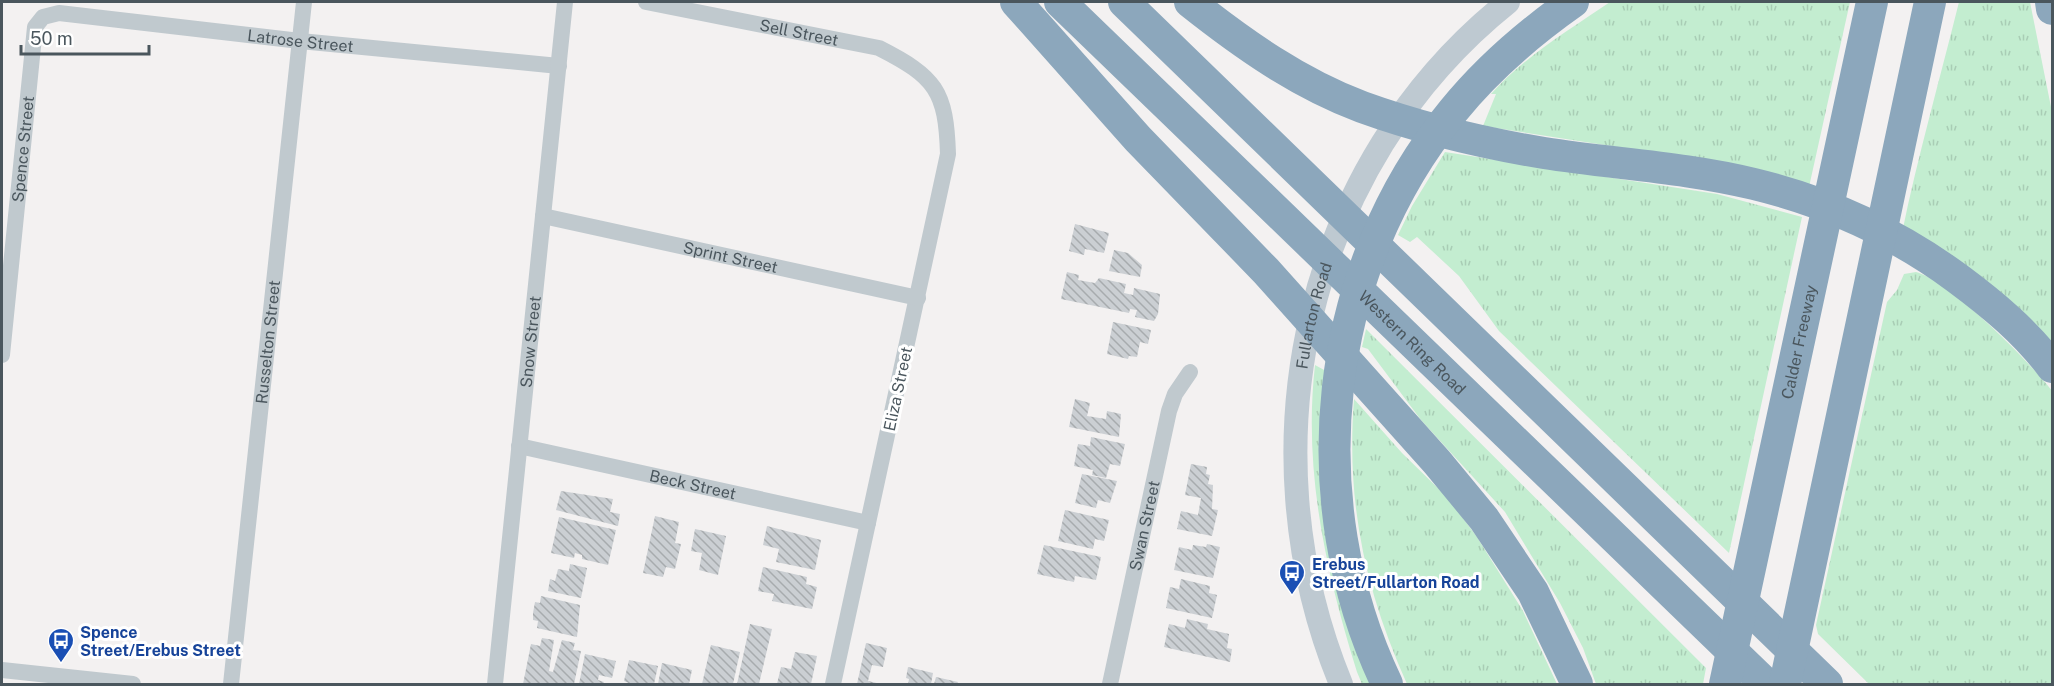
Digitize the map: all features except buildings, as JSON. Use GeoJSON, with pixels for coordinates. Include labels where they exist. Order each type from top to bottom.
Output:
{"type":"FeatureCollection","features":[{"type":"Feature","properties":{"kind":"highway"},"geometry":{"type":"LineString","coordinates":[[1016,2],[1138,139],[1266,271],[1437,462],[1484,519],[1533,592],[1577,684]]}},
{"type":"Feature","properties":{"kind":"highway","name":"Western Ring Road"},"geometry":{"type":"LineString","coordinates":[[1059,2],[1766,684]]}},
{"type":"Feature","properties":{"kind":"highway"},"geometry":{"type":"LineString","coordinates":[[1124,2],[1827,684]]}},
{"type":"Feature","properties":{"kind":"highway"},"geometry":{"type":"LineString","coordinates":[[1190,2],[1265,58],[1323,90],[1365,108],[1510,147],[1690,171],[1754,184],[1852,216],[1910,246],[1968,286],[2021,331],[2052,367]]}},
{"type":"Feature","properties":{"kind":"highway"},"geometry":{"type":"LineString","coordinates":[[1387,684],[1360,615],[1345,558],[1336,503],[1335,422],[1342,358],[1351,313],[1382,226],[1409,173],[1437,131],[1490,70],[1573,2]]}},
{"type":"Feature","properties":{"kind":"highway","name":"Calder Freeway"},"geometry":{"type":"LineString","coordinates":[[1725,684],[1816,253],[1872,2]]}},
{"type":"Feature","properties":{"kind":"highway"},"geometry":{"type":"LineString","coordinates":[[1785,684],[1930,2]]}},
{"type":"Feature","properties":{"kind":"highway"},"geometry":{"type":"LineString","coordinates":[[2051,2],[2052,9]]}},
{"type":"Feature","properties":{"kind":"main road","name":"Fullarton Road"},"geometry":{"type":"LineString","coordinates":[[1341,684],[1323,638],[1314,603],[1301,529],[1296,445],[1299,383],[1316,291],[1345,212],[1390,129],[1441,64],[1508,2]]}},
{"type":"Feature","properties":{"kind":"street","name":"Russelton Street"},"geometry":{"type":"LineString","coordinates":[[231,684],[304,2]]}},
{"type":"Feature","properties":{"kind":"street","name":"Snow Street"},"geometry":{"type":"LineString","coordinates":[[495,684],[565,2]]}},
{"type":"Feature","properties":{"kind":"street","name":"Sell Street"},"geometry":{"type":"LineString","coordinates":[[646,2],[879,48],[915,66],[938,92]]}},
{"type":"Feature","properties":{"kind":"street","name":"Latrose Street"},"geometry":{"type":"LineString","coordinates":[[43,17],[59,13],[300,41],[559,66]]}},
{"type":"Feature","properties":{"kind":"street","name":"Spence Street"},"geometry":{"type":"LineString","coordinates":[[2,355],[35,27],[43,17]]}},
{"type":"Feature","properties":{"kind":"street","name":"Eliza Street"},"geometry":{"type":"LineString","coordinates":[[833,684],[948,154],[947,118],[938,92]]}},
{"type":"Feature","properties":{"kind":"street","name":"Sprint Street"},"geometry":{"type":"LineString","coordinates":[[543,216],[918,298]]}},
{"type":"Feature","properties":{"kind":"street","name":"Swan Street"},"geometry":{"type":"LineString","coordinates":[[1110,684],[1169,411],[1175,394],[1190,372]]}},
{"type":"Feature","properties":{"kind":"street","name":"Beck Street"},"geometry":{"type":"LineString","coordinates":[[519,446],[868,524]]}},
{"type":"Feature","properties":{"kind":"street"},"geometry":{"type":"LineString","coordinates":[[2,670],[134,684]]}},
{"type":"Feature","properties":{"kind":"green space"},"geometry":{"type":"Polygon","coordinates":[[[1610,2],[1850,2],[1809,187],[1688,158],[1483,126],[1496,94],[1491,94],[1504,81],[1548,45],[1610,2]]]}},
{"type":"Feature","properties":{"kind":"green space"},"geometry":{"type":"Polygon","coordinates":[[[1959,2],[2030,2],[2052,112],[2052,347],[1902,233],[1959,2]]]}},
{"type":"Feature","properties":{"kind":"green space"},"geometry":{"type":"Polygon","coordinates":[[[1445,152],[1717,194],[1802,217],[1729,553],[1499,331],[1459,276],[1417,237],[1410,242],[1398,235],[1412,206],[1445,152]]]}},
{"type":"Feature","properties":{"kind":"green space"},"geometry":{"type":"Polygon","coordinates":[[[1916,272],[1948,290],[1968,306],[2026,361],[2052,391],[2052,684],[1869,684],[1818,634],[1816,625],[1887,302],[1897,290],[1904,274],[1916,272]]]}},
{"type":"Feature","properties":{"kind":"green space"},"geometry":{"type":"Polygon","coordinates":[[[1366,329],[1706,668],[1703,684],[1596,684],[1583,648],[1560,603],[1505,512],[1421,420],[1368,349],[1362,347],[1366,329]]]}},
{"type":"Feature","properties":{"kind":"green space"},"geometry":{"type":"Polygon","coordinates":[[[1315,365],[1326,371],[1375,684],[1362,684],[1357,672],[1327,559],[1320,521],[1312,444],[1315,365]]]}},
{"type":"Feature","properties":{"kind":"green space"},"geometry":{"type":"Polygon","coordinates":[[[1354,399],[1402,453],[1448,498],[1477,537],[1523,611],[1557,684],[1407,684],[1380,614],[1362,545],[1353,474],[1354,399]]]}},
{"type":"Feature","properties":{"kind":"place","name":"Erebus Street/Fullarton Road"},"geometry":{"type":"Point","coordinates":[1292,596]}},
{"type":"Feature","properties":{"kind":"place","name":"Spence Street/Erebus Street"},"geometry":{"type":"Point","coordinates":[61,664]}}]}
